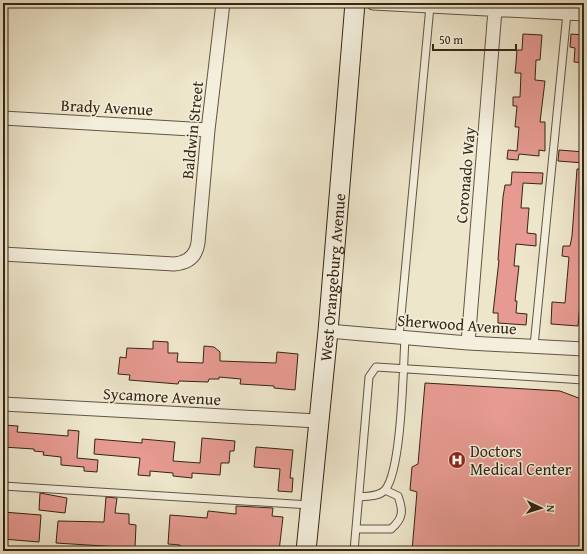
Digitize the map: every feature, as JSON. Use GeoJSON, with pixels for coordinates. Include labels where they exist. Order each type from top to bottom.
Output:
{"type":"FeatureCollection","features":[{"type":"Feature","properties":{"kind":"street","name":"Baldwin Street"},"geometry":{"type":"LineString","coordinates":[[3,254],[181,264],[195,254],[198,243],[208,130],[223,3]]}},
{"type":"Feature","properties":{"kind":"street","name":"West Orangeburg Avenue"},"geometry":{"type":"LineString","coordinates":[[306,551],[328,331],[355,3]]}},
{"type":"Feature","properties":{"kind":"street"},"geometry":{"type":"LineString","coordinates":[[373,3],[430,6],[496,6],[584,14]]}},
{"type":"Feature","properties":{"kind":"street","name":"Coronado Way"},"geometry":{"type":"LineString","coordinates":[[468,343],[496,6]]}},
{"type":"Feature","properties":{"kind":"street","name":"Brady Avenue"},"geometry":{"type":"LineString","coordinates":[[3,118],[208,130]]}},
{"type":"Feature","properties":{"kind":"street","name":"Sherwood Avenue"},"geometry":{"type":"LineString","coordinates":[[328,331],[468,343],[584,349]]}},
{"type":"Feature","properties":{"kind":"street","name":"Sycamore Avenue"},"geometry":{"type":"LineString","coordinates":[[3,404],[318,421]]}},
{"type":"Feature","properties":{"kind":"lane"},"geometry":{"type":"LineString","coordinates":[[359,497],[377,495],[385,490],[398,448],[402,338],[430,6]]}},
{"type":"Feature","properties":{"kind":"lane"},"geometry":{"type":"LineString","coordinates":[[534,346],[567,13]]}},
{"type":"Feature","properties":{"kind":"lane"},"geometry":{"type":"LineString","coordinates":[[354,551],[369,377],[376,367],[584,380]]}},
{"type":"Feature","properties":{"kind":"lane"},"geometry":{"type":"LineString","coordinates":[[3,486],[310,505]]}},
{"type":"Feature","properties":{"kind":"lane"},"geometry":{"type":"LineString","coordinates":[[356,529],[392,529],[398,523],[403,509],[398,496],[385,490]]}},
{"type":"Feature","properties":{"kind":"building"},"geometry":{"type":"Polygon","coordinates":[[[523,34],[542,35],[540,60],[536,60],[535,80],[545,81],[540,122],[545,122],[545,151],[539,150],[539,156],[519,154],[518,160],[507,159],[508,150],[517,151],[519,127],[515,127],[517,106],[513,106],[513,97],[520,97],[521,73],[515,73],[517,50],[522,50],[523,34]]]}},
{"type":"Feature","properties":{"kind":"building"},"geometry":{"type":"Polygon","coordinates":[[[571,34],[584,35],[584,63],[574,62],[575,48],[570,47],[571,34]]]}},
{"type":"Feature","properties":{"kind":"building"},"geometry":{"type":"Polygon","coordinates":[[[559,150],[584,152],[584,163],[558,161],[559,150]]]}},
{"type":"Feature","properties":{"kind":"building"},"geometry":{"type":"Polygon","coordinates":[[[577,169],[584,169],[584,259],[578,326],[551,324],[552,302],[565,303],[569,257],[562,256],[563,246],[570,246],[572,236],[577,169]]]}},
{"type":"Feature","properties":{"kind":"building"},"geometry":{"type":"Polygon","coordinates":[[[512,172],[543,173],[542,184],[523,183],[521,208],[529,208],[527,233],[536,234],[536,246],[516,244],[514,266],[519,266],[515,301],[517,301],[516,313],[527,314],[526,325],[498,323],[498,313],[493,313],[499,260],[503,197],[505,185],[511,185],[512,172]]]}},
{"type":"Feature","properties":{"kind":"building"},"geometry":{"type":"Polygon","coordinates":[[[153,341],[168,342],[168,353],[178,353],[177,362],[203,363],[204,346],[214,347],[220,352],[220,361],[276,363],[277,352],[298,354],[295,390],[274,388],[274,386],[240,384],[241,379],[219,377],[219,379],[209,379],[208,382],[179,381],[178,384],[129,380],[130,375],[118,374],[120,357],[126,358],[127,348],[153,349],[153,341]]]}},
{"type":"Feature","properties":{"kind":"building"},"geometry":{"type":"Polygon","coordinates":[[[425,383],[560,391],[584,400],[584,551],[412,551],[417,492],[410,490],[412,467],[418,464],[425,383]]]}},
{"type":"Feature","properties":{"kind":"building"},"geometry":{"type":"Polygon","coordinates":[[[3,425],[18,426],[17,432],[68,436],[68,430],[79,431],[77,458],[98,460],[97,472],[84,471],[84,467],[61,465],[61,457],[43,455],[44,452],[34,451],[34,449],[3,447],[3,425]]]}},
{"type":"Feature","properties":{"kind":"building"},"geometry":{"type":"Polygon","coordinates":[[[202,438],[235,441],[234,451],[230,451],[229,463],[221,463],[220,475],[192,473],[192,478],[173,476],[173,473],[150,471],[150,476],[138,475],[140,458],[94,454],[95,439],[142,443],[142,439],[175,442],[173,461],[200,463],[202,438]]]}},
{"type":"Feature","properties":{"kind":"building"},"geometry":{"type":"Polygon","coordinates":[[[256,447],[293,450],[290,478],[293,478],[292,492],[278,491],[280,469],[254,467],[256,447]]]}},
{"type":"Feature","properties":{"kind":"building"},"geometry":{"type":"Polygon","coordinates":[[[40,493],[67,498],[65,513],[39,510],[40,493]]]}},
{"type":"Feature","properties":{"kind":"building"},"geometry":{"type":"Polygon","coordinates":[[[106,497],[117,498],[115,513],[129,514],[129,524],[136,525],[135,548],[56,543],[58,521],[104,522],[106,497]]]}},
{"type":"Feature","properties":{"kind":"building"},"geometry":{"type":"Polygon","coordinates":[[[236,506],[273,508],[272,516],[283,517],[279,551],[179,551],[180,545],[168,544],[170,515],[207,518],[208,511],[236,514],[236,506]]]}},
{"type":"Feature","properties":{"kind":"building"},"geometry":{"type":"Polygon","coordinates":[[[3,512],[41,515],[39,542],[3,539],[3,512]]]}},
{"type":"Feature","properties":{"kind":"place","name":"Doctors Medical Center"},"geometry":{"type":"Point","coordinates":[457,460]}}]}
